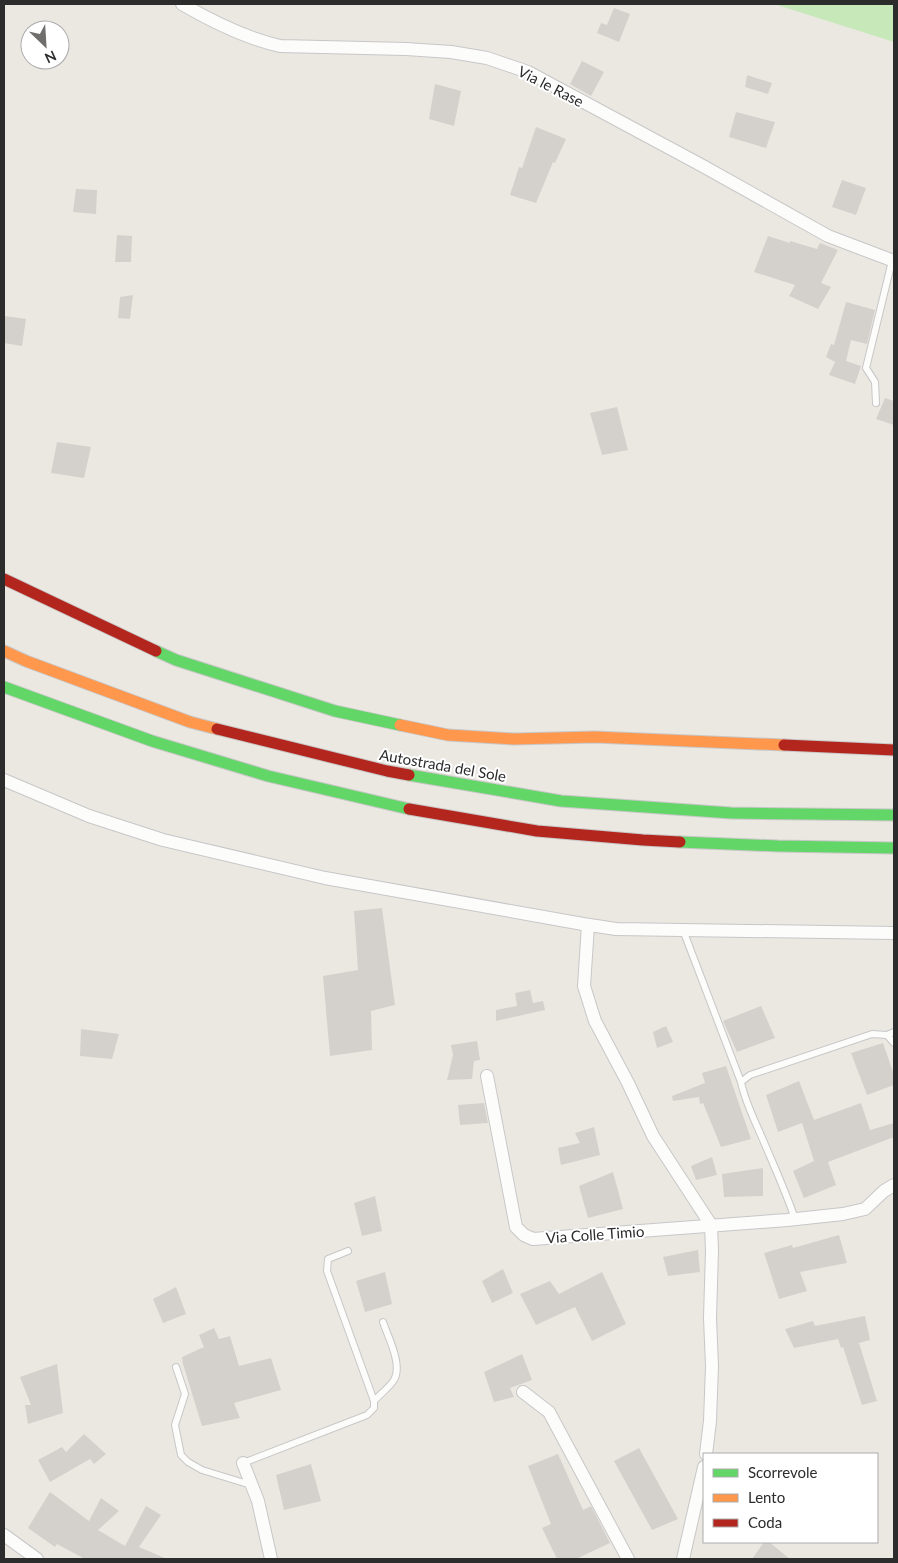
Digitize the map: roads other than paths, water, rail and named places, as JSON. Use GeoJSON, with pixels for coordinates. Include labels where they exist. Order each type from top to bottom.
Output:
{"type":"FeatureCollection","features":[{"type":"Feature","properties":{"kind":"main road"},"geometry":{"type":"LineString","coordinates":[[4,579],[176,660],[335,711],[448,735],[514,739],[595,737],[894,750]]}},
{"type":"Feature","properties":{"kind":"main road","name":"Autostrada del Sole"},"geometry":{"type":"LineString","coordinates":[[4,651],[190,722],[387,771],[561,801],[731,813],[894,815]]}},
{"type":"Feature","properties":{"kind":"main road"},"geometry":{"type":"LineString","coordinates":[[4,687],[152,742],[268,776],[392,806],[484,823],[537,831],[643,840],[778,846],[894,848]]}},
{"type":"Feature","properties":{"kind":"street","name":"Via le Rase"},"geometry":{"type":"LineString","coordinates":[[182,4],[211,21],[262,42],[280,46],[450,52],[486,58],[528,72],[828,236],[893,261]]}},
{"type":"Feature","properties":{"kind":"street"},"geometry":{"type":"LineString","coordinates":[[4,780],[89,816],[163,840],[325,878],[616,930],[894,933]]}},
{"type":"Feature","properties":{"kind":"street"},"geometry":{"type":"LineString","coordinates":[[588,925],[584,986],[595,1021],[654,1136],[711,1226],[710,1318],[712,1366],[710,1422],[706,1453]]}},
{"type":"Feature","properties":{"kind":"street","name":"Via Colle Timio"},"geometry":{"type":"LineString","coordinates":[[487,1076],[516,1227],[524,1235],[534,1238],[711,1226],[843,1214],[865,1210],[884,1191],[894,1185]]}},
{"type":"Feature","properties":{"kind":"street"},"geometry":{"type":"LineString","coordinates":[[523,1392],[549,1412],[628,1559]]}},
{"type":"Feature","properties":{"kind":"street"},"geometry":{"type":"LineString","coordinates":[[243,1463],[260,1509],[271,1559]]}},
{"type":"Feature","properties":{"kind":"street"},"geometry":{"type":"LineString","coordinates":[[683,1559],[703,1471]]}},
{"type":"Feature","properties":{"kind":"street"},"geometry":{"type":"LineString","coordinates":[[4,1535],[37,1559]]}},
{"type":"Feature","properties":{"kind":"lane"},"geometry":{"type":"LineString","coordinates":[[876,403],[875,382],[866,368],[893,261]]}},
{"type":"Feature","properties":{"kind":"lane"},"geometry":{"type":"LineString","coordinates":[[683,930],[754,1120],[785,1190],[794,1219]]}},
{"type":"Feature","properties":{"kind":"lane"},"geometry":{"type":"LineString","coordinates":[[741,1082],[750,1076],[872,1034],[887,1035],[894,1032]]}},
{"type":"Feature","properties":{"kind":"lane"},"geometry":{"type":"LineString","coordinates":[[887,1035],[894,1043]]}},
{"type":"Feature","properties":{"kind":"lane"},"geometry":{"type":"LineString","coordinates":[[243,1463],[366,1415],[374,1408],[374,1401],[327,1271],[328,1259],[348,1251]]}},
{"type":"Feature","properties":{"kind":"lane"},"geometry":{"type":"LineString","coordinates":[[374,1401],[394,1380],[397,1366],[383,1322]]}},
{"type":"Feature","properties":{"kind":"lane"},"geometry":{"type":"LineString","coordinates":[[176,1366],[185,1394],[175,1425],[182,1455],[188,1462],[202,1470],[251,1485]]}}]}
